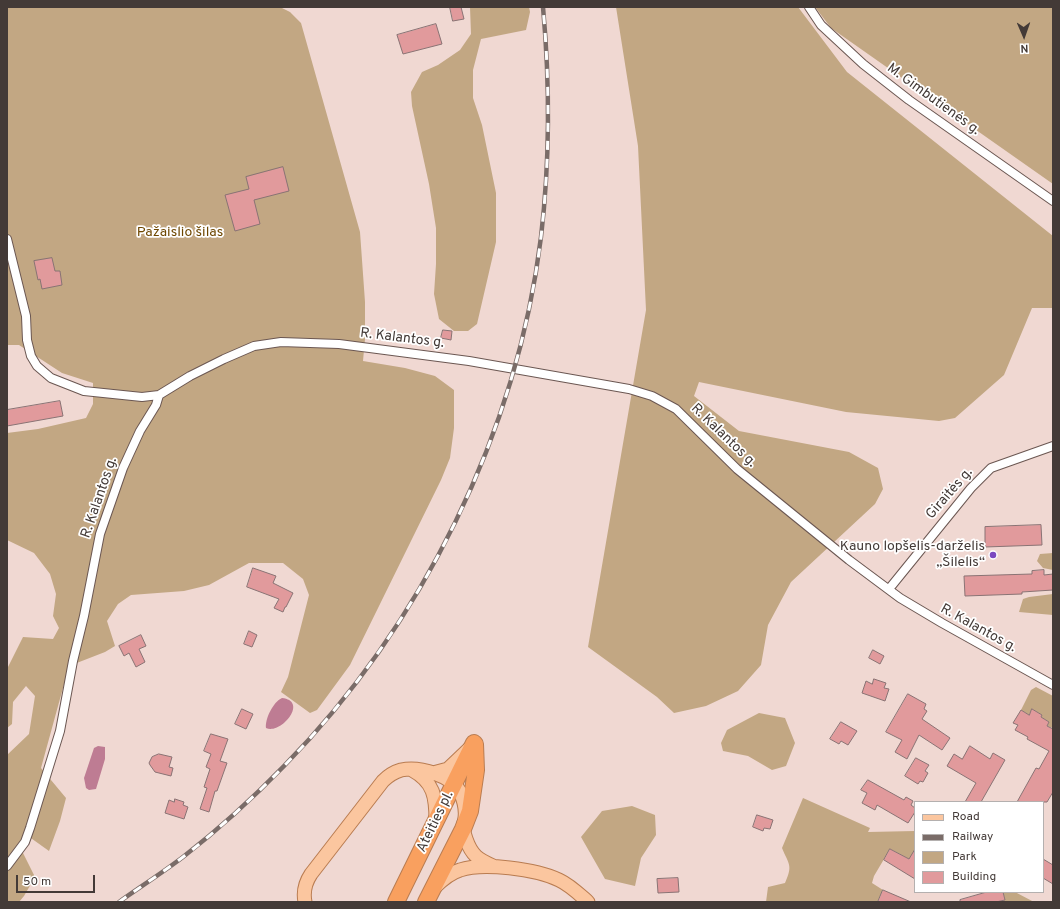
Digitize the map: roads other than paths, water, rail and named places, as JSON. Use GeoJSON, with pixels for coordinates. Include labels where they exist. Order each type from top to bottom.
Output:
{"type":"FeatureCollection","features":[{"type":"Feature","properties":{"kind":"highway","name":"Ateities pl."},"geometry":{"type":"LineString","coordinates":[[396,902],[474,742]]}},
{"type":"Feature","properties":{"kind":"highway","name":"Ateities pl."},"geometry":{"type":"LineString","coordinates":[[429,896],[470,811],[476,770],[474,742]]}},
{"type":"Feature","properties":{"kind":"main road"},"geometry":{"type":"LineString","coordinates":[[433,772],[448,769],[474,742]]}},
{"type":"Feature","properties":{"kind":"main road"},"geometry":{"type":"LineString","coordinates":[[410,769],[420,774],[432,788],[436,804],[436,822]]}},
{"type":"Feature","properties":{"kind":"main road"},"geometry":{"type":"LineString","coordinates":[[305,902],[304,891],[306,882],[311,874],[383,782],[395,772],[402,770],[410,769],[433,772],[448,779],[454,785],[460,792],[464,804],[466,816],[463,828],[469,847],[478,859],[493,866]]}},
{"type":"Feature","properties":{"kind":"main road"},"geometry":{"type":"LineString","coordinates":[[429,896],[445,878],[458,870],[493,866],[546,875],[567,885],[588,902]]}},
{"type":"Feature","properties":{"kind":"main road"},"geometry":{"type":"LineString","coordinates":[[567,885],[573,892],[576,902]]}},
{"type":"Feature","properties":{"kind":"street","name":"M. Gimbutienės g."},"geometry":{"type":"LineString","coordinates":[[809,7],[821,25],[862,64],[909,100],[1053,202]]}},
{"type":"Feature","properties":{"kind":"street"},"geometry":{"type":"LineString","coordinates":[[7,239],[25,309],[27,340],[31,356],[37,366],[51,378],[84,391],[142,397],[159,395]]}},
{"type":"Feature","properties":{"kind":"street","name":"R. Kalantos g."},"geometry":{"type":"LineString","coordinates":[[7,866],[25,842],[60,732],[73,661],[84,616],[100,534],[123,468],[140,431],[156,405],[159,395],[190,376],[254,346],[281,342],[339,344],[470,360],[629,389],[652,396],[676,410],[737,469],[849,560],[889,590],[916,609],[1053,685]]}},
{"type":"Feature","properties":{"kind":"street","name":"Giraitės g."},"geometry":{"type":"LineString","coordinates":[[889,590],[971,488],[991,468],[1053,446]]}},
{"type":"Feature","properties":{"kind":"railway"},"geometry":{"type":"LineString","coordinates":[[119,902],[183,857],[235,813],[284,766],[334,711],[379,651],[420,588],[455,522],[486,453],[510,383],[529,310],[541,237],[546,179],[548,93],[543,7]]}},
{"type":"Feature","properties":{"kind":"place","name":"Kauno lopšelis-darželis „Šilelis“"},"geometry":{"type":"Point","coordinates":[993,555]}},
{"type":"Feature","properties":{"kind":"park label","name":"Pažaislio šilas"},"geometry":{"type":"Point","coordinates":[180,233]}}]}
